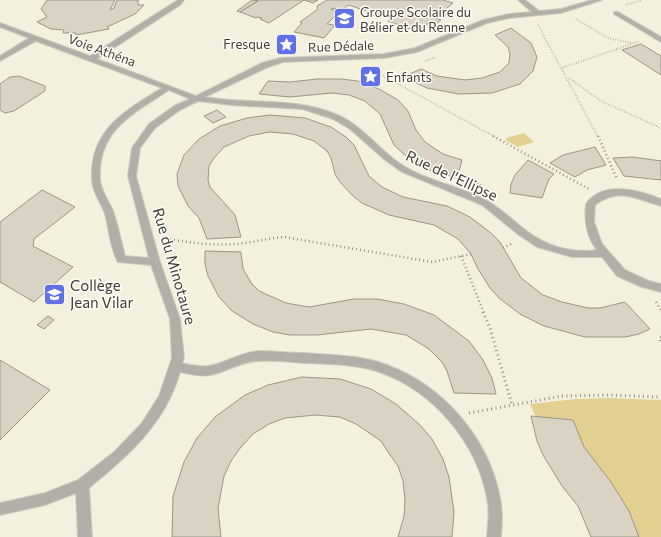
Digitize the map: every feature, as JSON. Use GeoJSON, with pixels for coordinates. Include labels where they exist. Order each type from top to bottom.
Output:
{"type":"FeatureCollection","features":[{"type":"Feature","properties":{"kind":"street"},"geometry":{"type":"LineString","coordinates":[[91,59],[178,4],[181,0]]}},
{"type":"Feature","properties":{"kind":"street"},"geometry":{"type":"LineString","coordinates":[[521,0],[536,12]]}},
{"type":"Feature","properties":{"kind":"street","name":"Rue Dédale"},"geometry":{"type":"LineString","coordinates":[[196,98],[265,65],[277,62],[301,59],[384,56],[417,50],[485,21],[536,12],[561,11],[599,0]]}},
{"type":"Feature","properties":{"kind":"street"},"geometry":{"type":"LineString","coordinates":[[616,13],[658,38]]}},
{"type":"Feature","properties":{"kind":"street","name":"Voie Athéna"},"geometry":{"type":"LineString","coordinates":[[0,25],[196,98]]}},
{"type":"Feature","properties":{"kind":"street"},"geometry":{"type":"LineString","coordinates":[[0,59],[36,38]]}},
{"type":"Feature","properties":{"kind":"street"},"geometry":{"type":"LineString","coordinates":[[155,262],[121,259],[109,214],[96,181],[97,166],[98,152],[106,136],[125,115],[167,88]]}},
{"type":"Feature","properties":{"kind":"street","name":"Rue du Minotaure"},"geometry":{"type":"LineString","coordinates":[[0,509],[45,499],[82,485],[118,456],[146,427],[164,399],[176,367],[178,343],[175,319],[155,262],[132,176],[136,148],[152,126],[176,108],[196,98]]}},
{"type":"Feature","properties":{"kind":"street","name":"Rue de l'Ellipse"},"geometry":{"type":"LineString","coordinates":[[196,98],[216,102],[279,104],[315,110],[336,117],[359,130],[396,164],[422,178],[481,201],[504,216],[534,242],[566,254],[590,256],[605,253]]}},
{"type":"Feature","properties":{"kind":"street"},"geometry":{"type":"LineString","coordinates":[[661,203],[649,198],[622,192],[605,194],[591,204],[589,222],[598,245],[621,273],[646,284],[661,288]]}},
{"type":"Feature","properties":{"kind":"street"},"geometry":{"type":"LineString","coordinates":[[176,367],[202,371],[212,370],[257,356],[342,360],[364,363],[401,375],[438,402],[452,416],[474,444],[490,482],[495,517],[494,537]]}},
{"type":"Feature","properties":{"kind":"street"},"geometry":{"type":"LineString","coordinates":[[82,485],[85,537]]}},
{"type":"Feature","properties":{"kind":"path"},"geometry":{"type":"LineString","coordinates":[[536,12],[537,24],[594,128],[622,192]]}},
{"type":"Feature","properties":{"kind":"path"},"geometry":{"type":"LineString","coordinates":[[576,19],[608,38],[634,43]]}},
{"type":"Feature","properties":{"kind":"path"},"geometry":{"type":"LineString","coordinates":[[562,68],[634,43],[658,38]]}},
{"type":"Feature","properties":{"kind":"path"},"geometry":{"type":"LineString","coordinates":[[373,68],[380,74],[602,196]]}},
{"type":"Feature","properties":{"kind":"path"},"geometry":{"type":"LineString","coordinates":[[567,77],[601,101],[661,128]]}},
{"type":"Feature","properties":{"kind":"path"},"geometry":{"type":"LineString","coordinates":[[150,241],[165,237],[201,245],[238,244],[275,237],[432,262],[471,254]]}},
{"type":"Feature","properties":{"kind":"path"},"geometry":{"type":"LineString","coordinates":[[461,256],[490,328],[512,405]]}},
{"type":"Feature","properties":{"kind":"path"},"geometry":{"type":"LineString","coordinates":[[661,337],[659,338],[661,343]]}},
{"type":"Feature","properties":{"kind":"path"},"geometry":{"type":"LineString","coordinates":[[452,416],[576,395],[661,397]]}},
{"type":"Feature","properties":{"kind":"shaded area"},"geometry":{"type":"Polygon","coordinates":[[[524,133],[534,142],[518,147],[505,140],[507,139],[506,138],[524,133]]]}},
{"type":"Feature","properties":{"kind":"shaded area"},"geometry":{"type":"Polygon","coordinates":[[[608,398],[661,400],[661,537],[639,537],[629,511],[611,482],[536,417],[530,404],[576,399],[608,398]]]}},
{"type":"Feature","properties":{"kind":"building"},"geometry":{"type":"Polygon","coordinates":[[[47,0],[115,0],[110,10],[114,8],[117,0],[138,0],[138,5],[144,5],[135,14],[107,27],[109,29],[76,35],[76,33],[63,33],[64,30],[51,29],[37,22],[47,17],[41,9],[47,0]]]}},
{"type":"Feature","properties":{"kind":"building"},"geometry":{"type":"Polygon","coordinates":[[[252,0],[258,1],[240,12],[237,11],[252,0]]]}},
{"type":"Feature","properties":{"kind":"building"},"geometry":{"type":"Polygon","coordinates":[[[256,0],[304,0],[269,23],[260,19],[262,18],[256,18],[240,12],[258,1],[256,0]]]}},
{"type":"Feature","properties":{"kind":"building"},"geometry":{"type":"Polygon","coordinates":[[[304,0],[318,0],[313,3],[304,0]]]}},
{"type":"Feature","properties":{"kind":"building"},"geometry":{"type":"Polygon","coordinates":[[[327,0],[443,0],[453,3],[441,13],[447,15],[443,18],[438,16],[435,18],[441,20],[437,23],[431,21],[418,31],[407,28],[404,30],[396,27],[399,25],[388,21],[391,19],[377,14],[375,16],[367,13],[369,12],[349,5],[341,10],[331,9],[339,12],[327,24],[335,25],[324,38],[294,32],[302,23],[300,22],[318,9],[317,6],[327,0]]]}},
{"type":"Feature","properties":{"kind":"building"},"geometry":{"type":"Polygon","coordinates":[[[511,28],[531,43],[537,57],[533,71],[520,84],[492,93],[459,94],[427,88],[403,77],[421,69],[437,76],[465,80],[482,78],[500,72],[509,63],[510,54],[508,47],[495,35],[511,28]]]}},
{"type":"Feature","properties":{"kind":"building"},"geometry":{"type":"Polygon","coordinates":[[[641,44],[661,56],[661,75],[622,50],[641,44]]]}},
{"type":"Feature","properties":{"kind":"building"},"geometry":{"type":"Polygon","coordinates":[[[19,76],[45,86],[45,91],[14,111],[5,113],[0,110],[0,84],[10,77],[19,76]]]}},
{"type":"Feature","properties":{"kind":"building"},"geometry":{"type":"Polygon","coordinates":[[[317,79],[358,81],[379,89],[398,100],[408,111],[416,130],[425,142],[443,154],[462,160],[457,178],[429,170],[410,160],[394,145],[380,114],[365,101],[349,95],[332,93],[290,97],[259,94],[268,81],[290,82],[317,79]]]}},
{"type":"Feature","properties":{"kind":"building"},"geometry":{"type":"Polygon","coordinates":[[[217,110],[226,117],[213,123],[204,116],[217,110]]]}},
{"type":"Feature","properties":{"kind":"building"},"geometry":{"type":"Polygon","coordinates":[[[270,115],[305,118],[331,127],[346,137],[354,145],[369,176],[382,187],[403,197],[447,206],[470,217],[500,242],[521,278],[543,295],[562,302],[588,308],[600,308],[625,302],[650,329],[639,334],[625,337],[585,337],[544,326],[520,314],[499,298],[490,288],[478,269],[471,254],[458,239],[434,225],[389,215],[362,203],[340,182],[335,174],[331,158],[327,151],[314,141],[293,134],[269,132],[249,136],[224,147],[214,158],[209,166],[208,180],[210,187],[235,215],[241,237],[207,239],[199,218],[188,206],[178,186],[177,174],[184,155],[199,139],[220,126],[247,118],[270,115]]]}},
{"type":"Feature","properties":{"kind":"building"},"geometry":{"type":"Polygon","coordinates":[[[595,147],[606,165],[587,170],[575,177],[550,163],[563,155],[595,147]]]}},
{"type":"Feature","properties":{"kind":"building"},"geometry":{"type":"Polygon","coordinates":[[[633,157],[661,161],[661,180],[624,176],[613,158],[633,157]]]}},
{"type":"Feature","properties":{"kind":"building"},"geometry":{"type":"Polygon","coordinates":[[[528,160],[554,174],[549,179],[542,198],[510,193],[511,184],[515,175],[528,160]]]}},
{"type":"Feature","properties":{"kind":"building"},"geometry":{"type":"Polygon","coordinates":[[[471,181],[481,185],[475,191],[466,187],[471,181]]]}},
{"type":"Feature","properties":{"kind":"building"},"geometry":{"type":"Polygon","coordinates":[[[42,190],[75,207],[34,239],[33,246],[73,267],[34,302],[0,282],[0,222],[42,190]]]}},
{"type":"Feature","properties":{"kind":"building"},"geometry":{"type":"Polygon","coordinates":[[[205,251],[241,252],[243,269],[252,284],[259,291],[286,303],[309,307],[354,299],[377,299],[404,304],[434,315],[469,341],[483,360],[492,378],[496,394],[454,393],[447,371],[442,362],[429,349],[406,335],[371,329],[317,335],[290,335],[273,332],[253,324],[232,311],[219,297],[208,276],[205,264],[205,251]]]}},
{"type":"Feature","properties":{"kind":"building"},"geometry":{"type":"Polygon","coordinates":[[[48,316],[54,320],[44,329],[37,325],[48,316]]]}},
{"type":"Feature","properties":{"kind":"building"},"geometry":{"type":"Polygon","coordinates":[[[0,360],[50,390],[0,440],[0,360]]]}},
{"type":"Feature","properties":{"kind":"building"},"geometry":{"type":"Polygon","coordinates":[[[302,377],[340,379],[371,389],[396,404],[420,425],[432,439],[443,459],[449,477],[454,512],[452,537],[398,537],[404,516],[405,500],[403,481],[398,466],[381,441],[356,424],[340,417],[315,415],[285,418],[269,424],[253,434],[241,447],[231,461],[224,476],[218,508],[221,537],[172,537],[173,496],[184,462],[197,438],[215,417],[245,395],[268,385],[302,377]]]}},
{"type":"Feature","properties":{"kind":"building"},"geometry":{"type":"Polygon","coordinates":[[[531,416],[573,420],[584,447],[611,482],[629,511],[639,537],[591,537],[578,506],[562,486],[543,455],[537,441],[531,416]]]}},
{"type":"Feature","properties":{"kind":"place","name":"Groupe Scolaire du Bélier et du Renne"},"geometry":{"type":"Point","coordinates":[344,19]}},
{"type":"Feature","properties":{"kind":"place","name":"Fresque"},"geometry":{"type":"Point","coordinates":[286,44]}},
{"type":"Feature","properties":{"kind":"place","name":"Enfants"},"geometry":{"type":"Point","coordinates":[370,77]}},
{"type":"Feature","properties":{"kind":"place","name":"Collège Jean Vilar"},"geometry":{"type":"Point","coordinates":[55,294]}}]}
